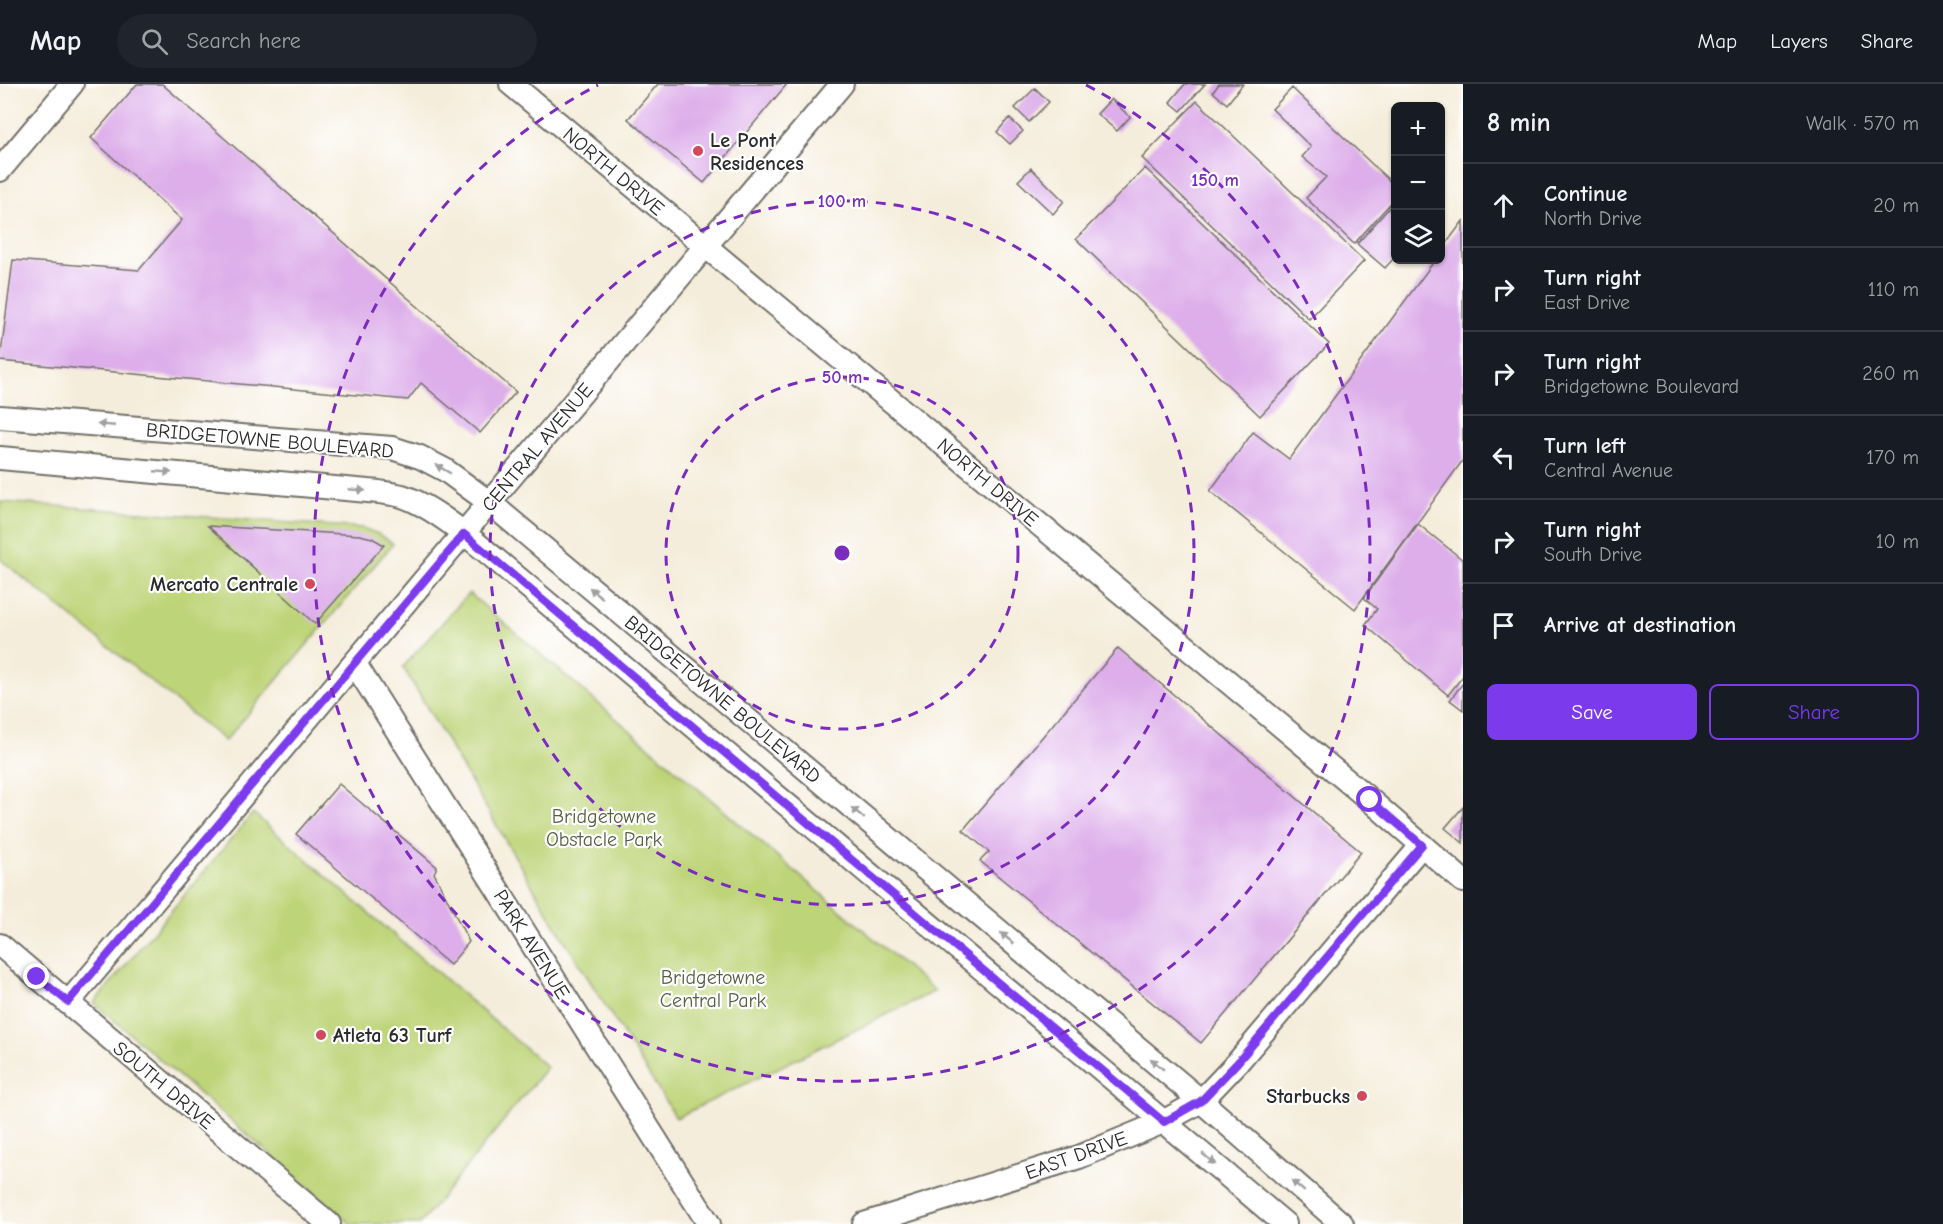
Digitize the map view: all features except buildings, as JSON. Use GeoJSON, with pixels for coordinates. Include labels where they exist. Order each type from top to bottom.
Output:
{"type":"FeatureCollection","features":[{"type":"Feature","properties":{"kind":"street"},"geometry":{"type":"LineString","coordinates":[[0,170],[72,84]]}},
{"type":"Feature","properties":{"kind":"street","name":"NORTH DRIVE"},"geometry":{"type":"LineString","coordinates":[[511,84],[1463,881]]}},
{"type":"Feature","properties":{"kind":"street","name":"CENTRAL AVENUE"},"geometry":{"type":"LineString","coordinates":[[68,1002],[842,84]]}},
{"type":"Feature","properties":{"kind":"street","name":"BRIDGETOWNE BOULEVARD"},"geometry":{"type":"LineString","coordinates":[[0,417],[392,448],[420,457],[445,470],[490,503],[1201,1101],[1342,1224]]}},
{"type":"Feature","properties":{"kind":"street","name":"BRIDGETOWNE BOULEVARD"},"geometry":{"type":"LineString","coordinates":[[0,458],[402,495],[422,505],[464,534],[1285,1224]]}},
{"type":"Feature","properties":{"kind":"street","name":"PARK AVENUE"},"geometry":{"type":"LineString","coordinates":[[355,664],[709,1224]]}},
{"type":"Feature","properties":{"kind":"street","name":"EAST DRIVE"},"geometry":{"type":"LineString","coordinates":[[864,1224],[1079,1158],[1164,1122],[1201,1101],[1237,1063],[1422,845]]}},
{"type":"Feature","properties":{"kind":"street","name":"SOUTH DRIVE"},"geometry":{"type":"LineString","coordinates":[[0,945],[329,1224]]}},
{"type":"Feature","properties":{"kind":"green space"},"geometry":{"type":"Polygon","coordinates":[[[0,502],[362,528],[378,534],[393,544],[225,741],[0,559],[0,502]]]}},
{"type":"Feature","properties":{"kind":"green space"},"geometry":{"type":"Polygon","coordinates":[[[469,593],[935,991],[676,1118],[566,943],[403,667],[469,593]]]}},
{"type":"Feature","properties":{"kind":"green space","name":"Atleta 63 Turf"},"geometry":{"type":"Polygon","coordinates":[[[253,813],[547,1067],[420,1224],[351,1224],[94,1003],[253,813]]]}},
{"type":"Feature","properties":{"kind":"place","name":"Le Pont Residences"},"geometry":{"type":"Point","coordinates":[698,151]}},
{"type":"Feature","properties":{"kind":"place","name":"Mercato Centrale"},"geometry":{"type":"Point","coordinates":[310,584]}},
{"type":"Feature","properties":{"kind":"place","name":"Atleta 63 Turf"},"geometry":{"type":"Point","coordinates":[321,1035]}},
{"type":"Feature","properties":{"kind":"place","name":"Starbucks"},"geometry":{"type":"Point","coordinates":[1362,1096]}},
{"type":"Feature","properties":{"kind":"route"},"geometry":{"type":"LineString","coordinates":[[37,977],[68,1002],[464,534],[1164,1122],[1201,1101],[1237,1063],[1422,845],[1370,800]]}},
{"type":"Feature","properties":{"kind":"park label","name":"Bridgetowne Obstacle Park"},"geometry":{"type":"Point","coordinates":[604,828]}},
{"type":"Feature","properties":{"kind":"park label","name":"Bridgetowne Central Park"},"geometry":{"type":"Point","coordinates":[713,988]}}]}
